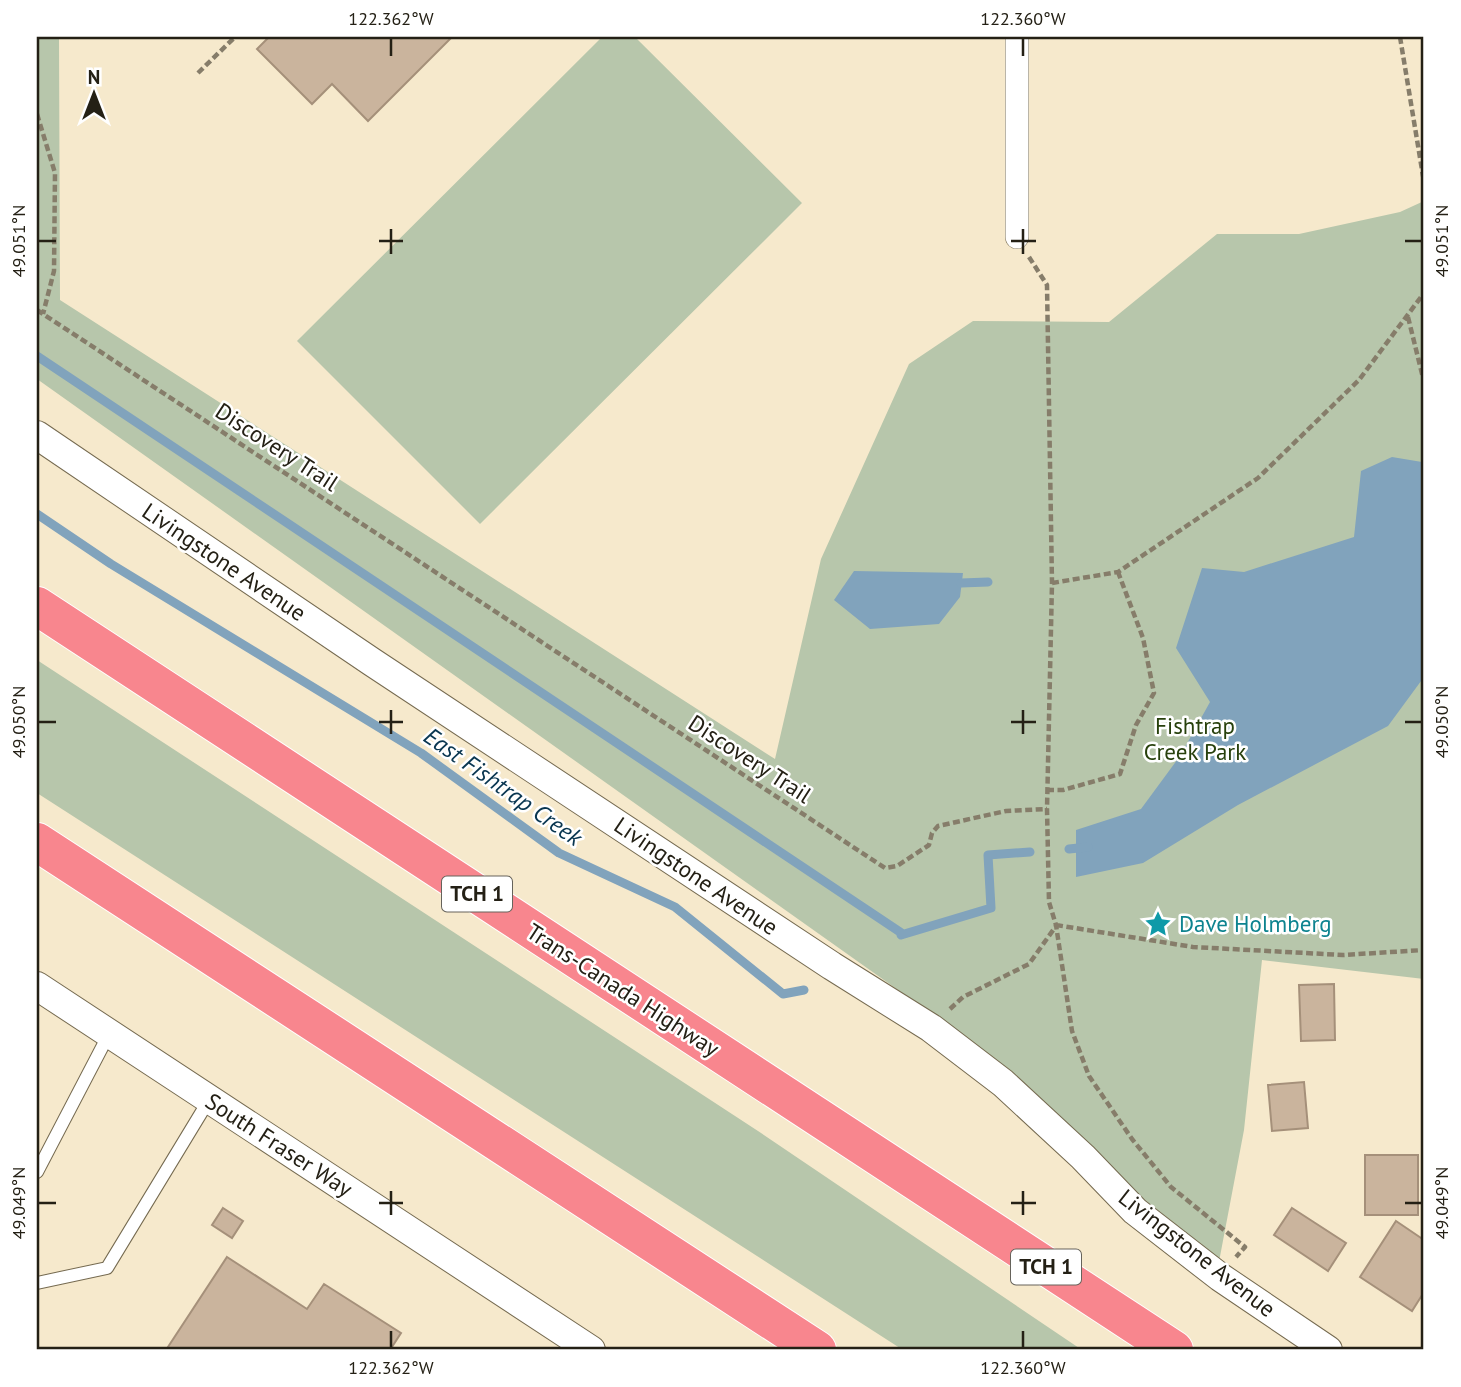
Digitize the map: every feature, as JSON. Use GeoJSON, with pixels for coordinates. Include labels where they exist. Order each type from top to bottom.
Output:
{"type":"FeatureCollection","features":[{"type":"Feature","properties":{"kind":"highway","name":"Trans-Canada Highway"},"geometry":{"type":"LineString","coordinates":[[37,606],[1174,1350]]}},
{"type":"Feature","properties":{"kind":"highway"},"geometry":{"type":"LineString","coordinates":[[37,842],[817,1350]]}},
{"type":"Feature","properties":{"kind":"street"},"geometry":{"type":"LineString","coordinates":[[1017,37],[1017,237]]}},
{"type":"Feature","properties":{"kind":"street","name":"Livingstone Avenue"},"geometry":{"type":"LineString","coordinates":[[37,435],[372,662],[832,967],[931,1028],[1003,1083],[1135,1211],[1220,1277],[1328,1350]]}},
{"type":"Feature","properties":{"kind":"street","name":"South Fraser Way"},"geometry":{"type":"LineString","coordinates":[[37,986],[591,1350]]}},
{"type":"Feature","properties":{"kind":"lane"},"geometry":{"type":"LineString","coordinates":[[37,1172],[109,1033]]}},
{"type":"Feature","properties":{"kind":"lane"},"geometry":{"type":"LineString","coordinates":[[37,1283],[107,1268],[209,1099]]}},
{"type":"Feature","properties":{"kind":"path"},"geometry":{"type":"LineString","coordinates":[[198,73],[235,37]]}},
{"type":"Feature","properties":{"kind":"path"},"geometry":{"type":"LineString","coordinates":[[1400,37],[1424,182]]}},
{"type":"Feature","properties":{"kind":"path"},"geometry":{"type":"LineString","coordinates":[[37,114],[55,173],[54,271],[43,314]]}},
{"type":"Feature","properties":{"kind":"path"},"geometry":{"type":"LineString","coordinates":[[1017,237],[1047,285],[1052,583],[1047,790],[1049,902],[1056,925],[1072,1031],[1089,1076],[1132,1139],[1171,1187],[1245,1247],[1220,1277]]}},
{"type":"Feature","properties":{"kind":"path"},"geometry":{"type":"LineString","coordinates":[[1052,583],[1118,572],[1258,478],[1359,380],[1424,293]]}},
{"type":"Feature","properties":{"kind":"path","name":"Discovery Trail"},"geometry":{"type":"LineString","coordinates":[[37,310],[885,868],[897,866],[929,845],[932,833],[938,826],[1006,811],[1047,809]]}},
{"type":"Feature","properties":{"kind":"path"},"geometry":{"type":"LineString","coordinates":[[1407,316],[1424,382]]}},
{"type":"Feature","properties":{"kind":"path"},"geometry":{"type":"LineString","coordinates":[[1047,790],[1063,790],[1120,774],[1136,725],[1154,693],[1143,638],[1118,572]]}},
{"type":"Feature","properties":{"kind":"path"},"geometry":{"type":"LineString","coordinates":[[931,1028],[963,997],[1029,964],[1056,925]]}},
{"type":"Feature","properties":{"kind":"path"},"geometry":{"type":"LineString","coordinates":[[1056,925],[1194,947],[1343,956],[1424,950]]}},
{"type":"Feature","properties":{"kind":"green space","name":"Fishtrap Creek Park"},"geometry":{"type":"Polygon","coordinates":[[[37,37],[59,37],[60,300],[775,759],[821,559],[909,364],[973,321],[1109,322],[1217,234],[1299,234],[1400,212],[1424,201],[1424,979],[1262,960],[1244,1130],[1218,1267],[960,1034],[37,379],[37,37]]]}},
{"type":"Feature","properties":{"kind":"green space"},"geometry":{"type":"Polygon","coordinates":[[[602,37],[635,37],[802,203],[480,524],[297,341],[602,37]]]}},
{"type":"Feature","properties":{"kind":"green space"},"geometry":{"type":"Polygon","coordinates":[[[37,660],[758,1131],[1082,1350],[903,1350],[37,793],[37,660]]]}},
{"type":"Feature","properties":{"kind":"water"},"geometry":{"type":"Polygon","coordinates":[[[1392,457],[1422,462],[1424,459],[1424,677],[1388,726],[1238,805],[1143,863],[1076,877],[1076,830],[1141,809],[1180,756],[1210,702],[1176,648],[1202,568],[1244,572],[1354,537],[1361,471],[1392,457]]]}},
{"type":"Feature","properties":{"kind":"water"},"geometry":{"type":"Polygon","coordinates":[[[854,571],[963,573],[960,597],[939,624],[870,629],[834,600],[854,571]]]}},
{"type":"Feature","properties":{"kind":"building"},"geometry":{"type":"Polygon","coordinates":[[[269,37],[452,37],[368,121],[332,84],[312,104],[257,49],[269,37]]]}},
{"type":"Feature","properties":{"kind":"building"},"geometry":{"type":"Polygon","coordinates":[[[1334,984],[1335,1040],[1301,1041],[1299,985],[1334,984]]]}},
{"type":"Feature","properties":{"kind":"building"},"geometry":{"type":"Polygon","coordinates":[[[1304,1082],[1308,1128],[1272,1131],[1268,1085],[1304,1082]]]}},
{"type":"Feature","properties":{"kind":"building"},"geometry":{"type":"Polygon","coordinates":[[[1365,1155],[1418,1155],[1418,1215],[1365,1215],[1365,1155]]]}},
{"type":"Feature","properties":{"kind":"building"},"geometry":{"type":"Polygon","coordinates":[[[223,1208],[243,1221],[232,1238],[212,1225],[223,1208]]]}},
{"type":"Feature","properties":{"kind":"building"},"geometry":{"type":"Polygon","coordinates":[[[1292,1208],[1346,1243],[1328,1271],[1274,1235],[1292,1208]]]}},
{"type":"Feature","properties":{"kind":"building"},"geometry":{"type":"Polygon","coordinates":[[[1396,1221],[1424,1240],[1424,1292],[1412,1311],[1360,1277],[1396,1221]]]}},
{"type":"Feature","properties":{"kind":"building"},"geometry":{"type":"Polygon","coordinates":[[[227,1257],[307,1309],[324,1284],[401,1333],[390,1350],[166,1350],[227,1257]]]}},
{"type":"Feature","properties":{"kind":"waterway"},"geometry":{"type":"LineString","coordinates":[[37,356],[903,934]]}},
{"type":"Feature","properties":{"kind":"waterway","name":"East Fishtrap Creek"},"geometry":{"type":"LineString","coordinates":[[37,514],[111,564],[421,753],[559,853],[675,907],[783,994],[804,990]]}},
{"type":"Feature","properties":{"kind":"waterway"},"geometry":{"type":"LineString","coordinates":[[961,583],[988,582]]}},
{"type":"Feature","properties":{"kind":"waterway","name":"East Fishtrap Creek"},"geometry":{"type":"LineString","coordinates":[[1069,849],[1088,847]]}},
{"type":"Feature","properties":{"kind":"waterway","name":"East Fishtrap Creek"},"geometry":{"type":"LineString","coordinates":[[901,935],[991,908],[988,855],[1030,852]]}},
{"type":"Feature","properties":{"kind":"place","name":"Dave Holmberg"},"geometry":{"type":"Point","coordinates":[1158,924]}}]}
